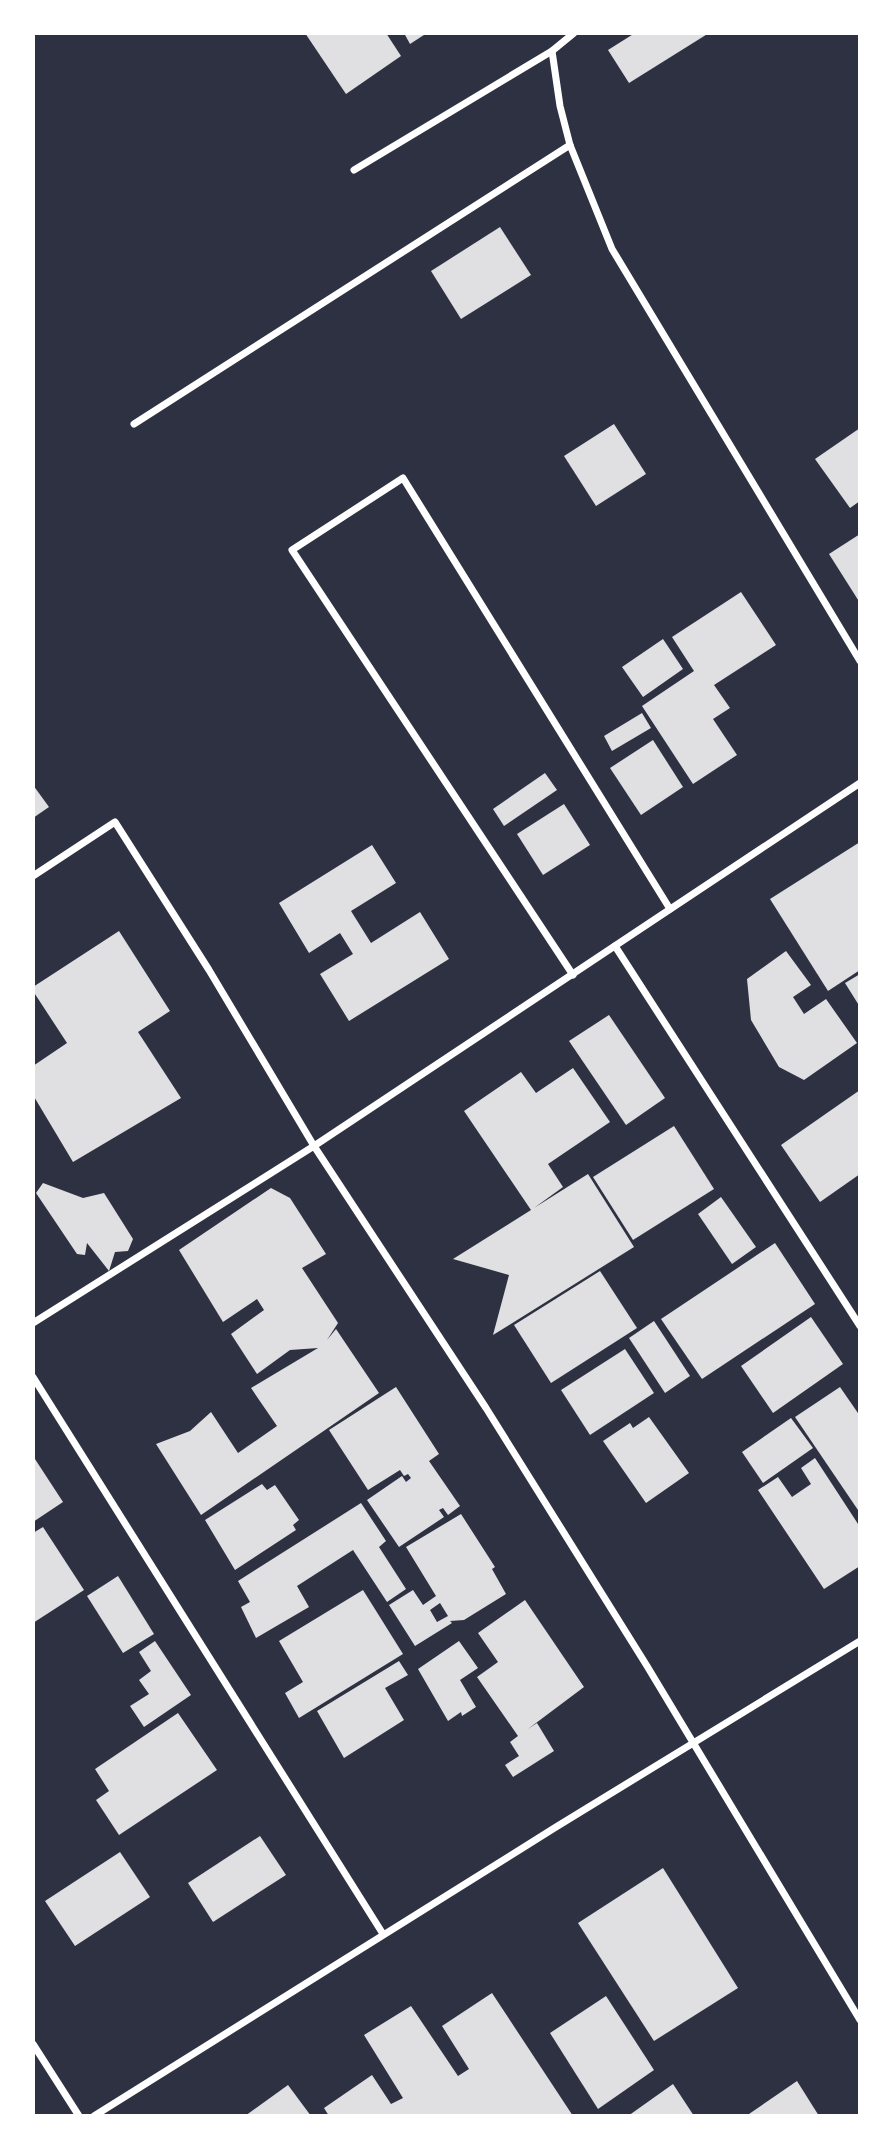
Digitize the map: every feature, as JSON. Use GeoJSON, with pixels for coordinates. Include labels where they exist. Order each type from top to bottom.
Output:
{"type":"FeatureCollection","features":[{"type":"Feature","properties":{"kind":"street"},"geometry":{"type":"LineString","coordinates":[[354,170],[552,51],[574,33]]}},
{"type":"Feature","properties":{"kind":"street"},"geometry":{"type":"LineString","coordinates":[[552,51],[560,106],[570,145],[612,249],[860,661]]}},
{"type":"Feature","properties":{"kind":"street"},"geometry":{"type":"LineString","coordinates":[[134,424],[570,145]]}},
{"type":"Feature","properties":{"kind":"street"},"geometry":{"type":"LineString","coordinates":[[573,975],[292,550],[403,478],[670,909]]}},
{"type":"Feature","properties":{"kind":"street"},"geometry":{"type":"LineString","coordinates":[[33,1323],[314,1146],[860,783]]}},
{"type":"Feature","properties":{"kind":"street"},"geometry":{"type":"LineString","coordinates":[[33,876],[115,822],[209,970],[314,1146],[486,1408],[694,1743],[860,2020]]}},
{"type":"Feature","properties":{"kind":"street"},"geometry":{"type":"LineString","coordinates":[[615,946],[860,1326]]}},
{"type":"Feature","properties":{"kind":"street"},"geometry":{"type":"LineString","coordinates":[[33,1377],[383,1934]]}},
{"type":"Feature","properties":{"kind":"street"},"geometry":{"type":"LineString","coordinates":[[94,2116],[383,1934],[860,1641]]}},
{"type":"Feature","properties":{"kind":"street"},"geometry":{"type":"LineString","coordinates":[[33,2044],[79,2116]]}},
{"type":"Feature","properties":{"kind":"building"},"geometry":{"type":"Polygon","coordinates":[[[305,33],[386,33],[401,56],[346,94],[305,33]]]}},
{"type":"Feature","properties":{"kind":"building"},"geometry":{"type":"Polygon","coordinates":[[[404,33],[427,33],[410,44],[404,33]]]}},
{"type":"Feature","properties":{"kind":"building"},"geometry":{"type":"Polygon","coordinates":[[[635,33],[709,33],[629,83],[608,50],[635,33]]]}},
{"type":"Feature","properties":{"kind":"building"},"geometry":{"type":"Polygon","coordinates":[[[500,227],[531,275],[461,319],[431,271],[500,227]]]}},
{"type":"Feature","properties":{"kind":"building"},"geometry":{"type":"Polygon","coordinates":[[[614,424],[646,474],[596,506],[564,456],[614,424]]]}},
{"type":"Feature","properties":{"kind":"building"},"geometry":{"type":"Polygon","coordinates":[[[860,428],[860,501],[850,508],[815,459],[860,428]]]}},
{"type":"Feature","properties":{"kind":"building"},"geometry":{"type":"Polygon","coordinates":[[[860,534],[860,603],[829,554],[860,534]]]}},
{"type":"Feature","properties":{"kind":"building"},"geometry":{"type":"Polygon","coordinates":[[[741,592],[776,645],[714,685],[730,708],[713,719],[737,755],[693,784],[642,706],[694,671],[672,637],[741,592]]]}},
{"type":"Feature","properties":{"kind":"building"},"geometry":{"type":"Polygon","coordinates":[[[663,639],[683,669],[643,697],[622,667],[663,639]]]}},
{"type":"Feature","properties":{"kind":"building"},"geometry":{"type":"Polygon","coordinates":[[[642,713],[651,728],[612,751],[604,736],[642,713]]]}},
{"type":"Feature","properties":{"kind":"building"},"geometry":{"type":"Polygon","coordinates":[[[653,740],[683,787],[641,815],[610,768],[653,740]]]}},
{"type":"Feature","properties":{"kind":"building"},"geometry":{"type":"Polygon","coordinates":[[[545,773],[557,790],[504,826],[493,809],[545,773]]]}},
{"type":"Feature","properties":{"kind":"building"},"geometry":{"type":"Polygon","coordinates":[[[33,785],[49,807],[33,818],[33,785]]]}},
{"type":"Feature","properties":{"kind":"building"},"geometry":{"type":"Polygon","coordinates":[[[564,804],[590,845],[543,875],[517,834],[564,804]]]}},
{"type":"Feature","properties":{"kind":"building"},"geometry":{"type":"Polygon","coordinates":[[[860,842],[860,970],[828,991],[770,899],[860,842]]]}},
{"type":"Feature","properties":{"kind":"building"},"geometry":{"type":"Polygon","coordinates":[[[372,845],[396,883],[351,911],[371,943],[420,912],[449,959],[349,1021],[320,974],[353,954],[340,933],[309,953],[279,903],[372,845]]]}},
{"type":"Feature","properties":{"kind":"building"},"geometry":{"type":"Polygon","coordinates":[[[119,931],[170,1011],[138,1032],[181,1098],[73,1162],[33,1095],[33,1066],[67,1043],[33,987],[119,931]]]}},
{"type":"Feature","properties":{"kind":"building"},"geometry":{"type":"Polygon","coordinates":[[[786,951],[811,985],[793,997],[804,1014],[826,999],[857,1043],[804,1080],[779,1067],[751,1020],[747,979],[786,951]]]}},
{"type":"Feature","properties":{"kind":"building"},"geometry":{"type":"Polygon","coordinates":[[[860,974],[860,1007],[845,983],[860,974]]]}},
{"type":"Feature","properties":{"kind":"building"},"geometry":{"type":"Polygon","coordinates":[[[609,1015],[665,1098],[626,1125],[569,1041],[609,1015]]]}},
{"type":"Feature","properties":{"kind":"building"},"geometry":{"type":"Polygon","coordinates":[[[573,1068],[610,1122],[548,1164],[563,1187],[534,1208],[588,1174],[634,1247],[493,1335],[509,1275],[453,1259],[531,1210],[464,1111],[521,1072],[536,1093],[573,1068]]]}},
{"type":"Feature","properties":{"kind":"building"},"geometry":{"type":"Polygon","coordinates":[[[860,1090],[860,1174],[820,1202],[781,1145],[860,1090]]]}},
{"type":"Feature","properties":{"kind":"building"},"geometry":{"type":"Polygon","coordinates":[[[674,1126],[714,1189],[633,1240],[593,1177],[674,1126]]]}},
{"type":"Feature","properties":{"kind":"building"},"geometry":{"type":"Polygon","coordinates":[[[43,1183],[83,1198],[104,1193],[133,1239],[128,1251],[115,1252],[109,1271],[87,1243],[85,1255],[77,1254],[36,1193],[43,1183]]]}},
{"type":"Feature","properties":{"kind":"building"},"geometry":{"type":"Polygon","coordinates":[[[271,1188],[290,1198],[326,1254],[302,1268],[338,1323],[327,1340],[336,1329],[379,1393],[201,1515],[156,1444],[190,1431],[211,1412],[238,1453],[277,1426],[251,1388],[318,1348],[290,1350],[257,1374],[231,1334],[264,1310],[257,1299],[223,1322],[179,1250],[271,1188]]]}},
{"type":"Feature","properties":{"kind":"building"},"geometry":{"type":"Polygon","coordinates":[[[721,1197],[756,1247],[732,1264],[698,1214],[721,1197]]]}},
{"type":"Feature","properties":{"kind":"building"},"geometry":{"type":"Polygon","coordinates":[[[775,1243],[815,1304],[702,1379],[661,1319],[775,1243]]]}},
{"type":"Feature","properties":{"kind":"building"},"geometry":{"type":"Polygon","coordinates":[[[600,1271],[637,1328],[551,1383],[514,1325],[600,1271]]]}},
{"type":"Feature","properties":{"kind":"building"},"geometry":{"type":"Polygon","coordinates":[[[811,1317],[843,1364],[773,1413],[741,1366],[811,1317]]]}},
{"type":"Feature","properties":{"kind":"building"},"geometry":{"type":"Polygon","coordinates":[[[654,1321],[690,1376],[665,1393],[629,1338],[654,1321]]]}},
{"type":"Feature","properties":{"kind":"building"},"geometry":{"type":"Polygon","coordinates":[[[625,1349],[654,1393],[590,1435],[561,1390],[625,1349]]]}},
{"type":"Feature","properties":{"kind":"building"},"geometry":{"type":"Polygon","coordinates":[[[396,1387],[439,1454],[429,1461],[460,1506],[448,1515],[443,1508],[439,1510],[444,1517],[399,1547],[367,1500],[402,1476],[406,1482],[411,1478],[408,1474],[404,1476],[400,1470],[368,1490],[329,1430],[396,1387]]]}},
{"type":"Feature","properties":{"kind":"building"},"geometry":{"type":"Polygon","coordinates":[[[840,1387],[860,1416],[860,1513],[795,1417],[840,1387]]]}},
{"type":"Feature","properties":{"kind":"building"},"geometry":{"type":"Polygon","coordinates":[[[649,1417],[689,1473],[646,1503],[603,1441],[630,1423],[633,1428],[649,1417]]]}},
{"type":"Feature","properties":{"kind":"building"},"geometry":{"type":"Polygon","coordinates":[[[791,1418],[813,1448],[763,1483],[742,1452],[791,1418]]]}},
{"type":"Feature","properties":{"kind":"building"},"geometry":{"type":"Polygon","coordinates":[[[33,1456],[63,1502],[33,1522],[33,1456]]]}},
{"type":"Feature","properties":{"kind":"building"},"geometry":{"type":"Polygon","coordinates":[[[815,1458],[860,1527],[860,1566],[824,1589],[758,1490],[778,1477],[792,1497],[811,1484],[801,1468],[815,1458]]]}},
{"type":"Feature","properties":{"kind":"building"},"geometry":{"type":"Polygon","coordinates":[[[262,1484],[267,1490],[275,1485],[299,1520],[293,1525],[296,1530],[235,1570],[205,1520],[262,1484]]]}},
{"type":"Feature","properties":{"kind":"building"},"geometry":{"type":"Polygon","coordinates":[[[361,1503],[386,1541],[379,1547],[406,1589],[387,1602],[353,1550],[297,1586],[309,1607],[256,1638],[241,1607],[250,1602],[238,1581],[361,1503]]]}},
{"type":"Feature","properties":{"kind":"building"},"geometry":{"type":"Polygon","coordinates":[[[461,1514],[495,1567],[492,1569],[506,1594],[464,1620],[450,1621],[452,1623],[415,1646],[389,1605],[413,1590],[423,1605],[436,1596],[406,1547],[461,1514]],[[440,1603],[430,1610],[437,1622],[448,1616],[440,1603]]]}},
{"type":"Feature","properties":{"kind":"building"},"geometry":{"type":"Polygon","coordinates":[[[43,1527],[84,1590],[33,1623],[33,1533],[43,1527]]]}},
{"type":"Feature","properties":{"kind":"building"},"geometry":{"type":"Polygon","coordinates":[[[118,1576],[154,1634],[123,1653],[87,1596],[118,1576]]]}},
{"type":"Feature","properties":{"kind":"building"},"geometry":{"type":"Polygon","coordinates":[[[363,1590],[403,1654],[299,1718],[285,1693],[303,1682],[279,1641],[363,1590]]]}},
{"type":"Feature","properties":{"kind":"building"},"geometry":{"type":"Polygon","coordinates":[[[525,1600],[584,1687],[528,1729],[537,1723],[554,1751],[513,1777],[505,1765],[519,1756],[510,1742],[518,1736],[477,1677],[498,1662],[478,1633],[525,1600]]]}},
{"type":"Feature","properties":{"kind":"building"},"geometry":{"type":"Polygon","coordinates":[[[155,1641],[191,1695],[144,1727],[130,1706],[149,1694],[139,1680],[151,1671],[139,1652],[155,1641]]]}},
{"type":"Feature","properties":{"kind":"building"},"geometry":{"type":"Polygon","coordinates":[[[459,1641],[478,1668],[460,1680],[476,1707],[462,1716],[461,1712],[448,1721],[418,1669],[459,1641]]]}},
{"type":"Feature","properties":{"kind":"building"},"geometry":{"type":"Polygon","coordinates":[[[399,1661],[408,1675],[385,1688],[404,1720],[344,1758],[317,1711],[399,1661]]]}},
{"type":"Feature","properties":{"kind":"building"},"geometry":{"type":"Polygon","coordinates":[[[178,1713],[217,1770],[119,1835],[96,1800],[109,1791],[95,1769],[178,1713]]]}},
{"type":"Feature","properties":{"kind":"building"},"geometry":{"type":"Polygon","coordinates":[[[260,1836],[286,1875],[213,1922],[188,1883],[260,1836]]]}},
{"type":"Feature","properties":{"kind":"building"},"geometry":{"type":"Polygon","coordinates":[[[120,1852],[150,1897],[75,1946],[45,1901],[120,1852]]]}},
{"type":"Feature","properties":{"kind":"building"},"geometry":{"type":"Polygon","coordinates":[[[663,1868],[738,1988],[654,2041],[578,1923],[663,1868]]]}},
{"type":"Feature","properties":{"kind":"building"},"geometry":{"type":"Polygon","coordinates":[[[492,1993],[573,2116],[329,2116],[324,2108],[372,2075],[391,2104],[403,2098],[364,2035],[411,2006],[458,2076],[469,2069],[442,2026],[492,1993]]]}},
{"type":"Feature","properties":{"kind":"building"},"geometry":{"type":"Polygon","coordinates":[[[606,1996],[654,2070],[598,2109],[550,2033],[606,1996]]]}},
{"type":"Feature","properties":{"kind":"building"},"geometry":{"type":"Polygon","coordinates":[[[797,2081],[819,2116],[746,2116],[797,2081]]]}},
{"type":"Feature","properties":{"kind":"building"},"geometry":{"type":"Polygon","coordinates":[[[673,2084],[694,2116],[628,2116],[673,2084]]]}},
{"type":"Feature","properties":{"kind":"building"},"geometry":{"type":"Polygon","coordinates":[[[288,2085],[311,2116],[245,2116],[288,2085]]]}}]}
